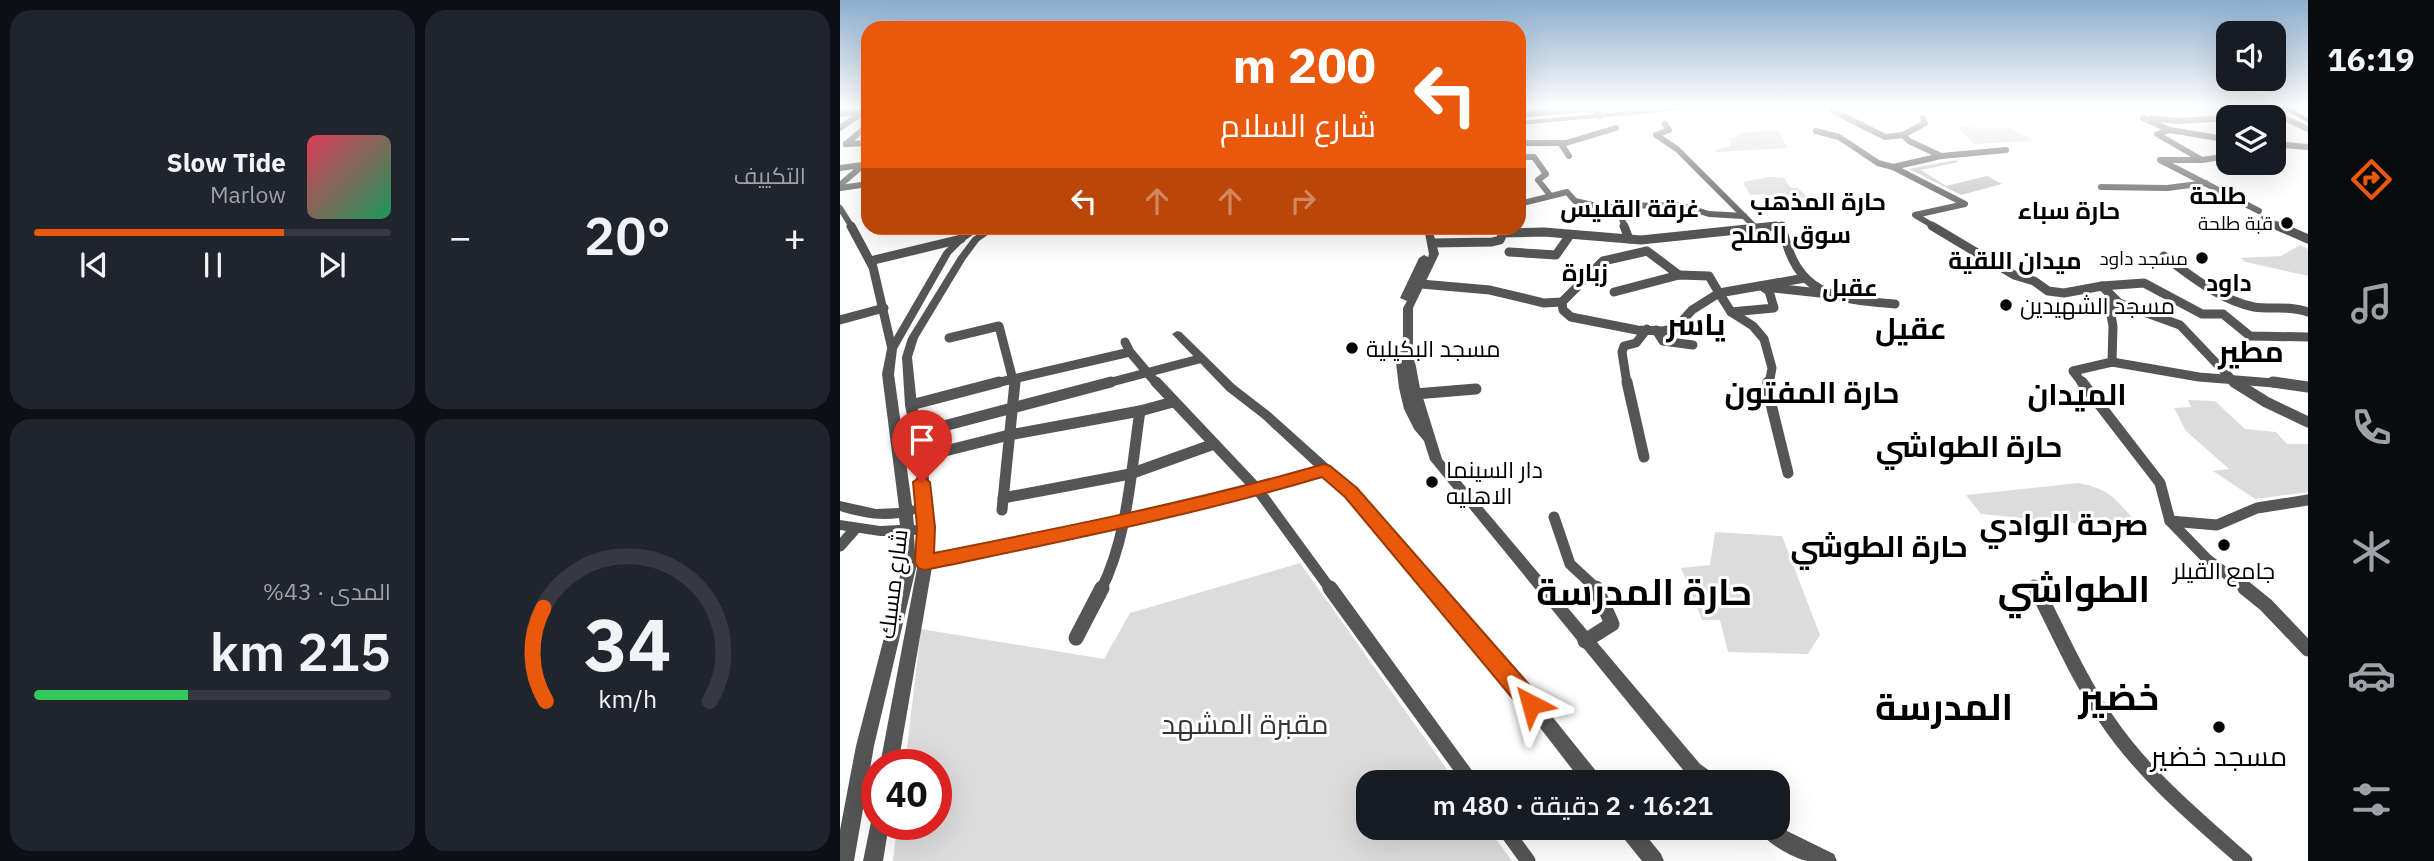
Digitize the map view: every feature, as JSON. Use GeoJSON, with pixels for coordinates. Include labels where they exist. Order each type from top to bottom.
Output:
{"type":"FeatureCollection","features":[{"type":"Feature","properties":{"kind":"street"},"geometry":{"type":"LineString","coordinates":[[1563,148],[1569,156]]}},
{"type":"Feature","properties":{"kind":"street"},"geometry":{"type":"LineString","coordinates":[[1676,148],[1754,226]]}},
{"type":"Feature","properties":{"kind":"street"},"geometry":{"type":"LineString","coordinates":[[1855,148],[1883,166],[1893,167],[1941,156],[2006,150]]}},
{"type":"Feature","properties":{"kind":"street"},"geometry":{"type":"LineString","coordinates":[[1924,148],[1941,156]]}},
{"type":"Feature","properties":{"kind":"street"},"geometry":{"type":"LineString","coordinates":[[2182,148],[2202,160]]}},
{"type":"Feature","properties":{"kind":"street"},"geometry":{"type":"LineString","coordinates":[[1526,157],[1534,158],[1546,173],[1546,176],[1538,180],[1550,195]]}},
{"type":"Feature","properties":{"kind":"street"},"geometry":{"type":"LineString","coordinates":[[2216,158],[2160,160],[2208,183],[2308,239]]}},
{"type":"Feature","properties":{"kind":"street"},"geometry":{"type":"LineString","coordinates":[[840,168],[861,165]]}},
{"type":"Feature","properties":{"kind":"street"},"geometry":{"type":"LineString","coordinates":[[1893,167],[1965,204],[1915,215],[2014,275],[2034,281],[2048,291],[2064,293],[2102,285],[2144,283],[2203,314],[2223,314],[2250,336],[2308,337]]}},
{"type":"Feature","properties":{"kind":"street"},"geometry":{"type":"LineString","coordinates":[[840,186],[861,169]]}},
{"type":"Feature","properties":{"kind":"street"},"geometry":{"type":"LineString","coordinates":[[2101,187],[2167,188],[2208,183]]}},
{"type":"Feature","properties":{"kind":"street"},"geometry":{"type":"LineString","coordinates":[[840,186],[861,184]]}},
{"type":"Feature","properties":{"kind":"street"},"geometry":{"type":"LineString","coordinates":[[1526,202],[1569,193],[1575,201],[1615,209],[1680,205],[1709,214],[1744,216]]}},
{"type":"Feature","properties":{"kind":"street"},"geometry":{"type":"LineString","coordinates":[[840,208],[844,227],[861,239],[880,288],[892,349]]}},
{"type":"Feature","properties":{"kind":"street"},"geometry":{"type":"LineString","coordinates":[[1615,209],[1620,214],[1629,239]]}},
{"type":"Feature","properties":{"kind":"street"},"geometry":{"type":"LineString","coordinates":[[1526,232],[1629,239],[1782,225],[1788,254],[1805,278],[1827,293]]}},
{"type":"Feature","properties":{"kind":"street","name":"شارع مسيك"},"geometry":{"type":"LineString","coordinates":[[844,861],[865,746],[909,568],[906,512],[888,374],[892,349],[947,253],[968,235]]}},
{"type":"Feature","properties":{"kind":"street","name":"شارع مسيك"},"geometry":{"type":"LineString","coordinates":[[892,749],[925,562],[926,527],[921,457],[911,405],[907,357],[913,338],[961,259],[976,239],[983,235]]}},
{"type":"Feature","properties":{"kind":"street"},"geometry":{"type":"LineString","coordinates":[[1430,235],[1434,254],[1408,309],[1408,351],[1415,394],[1436,460],[1694,770]]}},
{"type":"Feature","properties":{"kind":"street"},"geometry":{"type":"LineString","coordinates":[[1433,243],[1492,242],[1500,240],[1502,235]]}},
{"type":"Feature","properties":{"kind":"street"},"geometry":{"type":"LineString","coordinates":[[1509,252],[1556,255],[1570,235]]}},
{"type":"Feature","properties":{"kind":"street"},"geometry":{"type":"LineString","coordinates":[[870,261],[961,239]]}},
{"type":"Feature","properties":{"kind":"street"},"geometry":{"type":"LineString","coordinates":[[1430,442],[1414,424],[1404,391],[1400,309],[1433,243]]}},
{"type":"Feature","properties":{"kind":"street"},"geometry":{"type":"LineString","coordinates":[[1421,284],[1490,290],[1544,303],[1562,302],[1594,267],[1603,261],[1647,251],[1679,275]]}},
{"type":"Feature","properties":{"kind":"street"},"geometry":{"type":"LineString","coordinates":[[2164,256],[2236,301],[2255,307],[2300,308],[2308,313]]}},
{"type":"Feature","properties":{"kind":"street"},"geometry":{"type":"LineString","coordinates":[[1614,292],[1679,275],[1709,276],[1731,313],[1754,326],[1764,339],[1772,368],[1768,378],[1771,404],[1788,473]]}},
{"type":"Feature","properties":{"kind":"street"},"geometry":{"type":"LineString","coordinates":[[1562,302],[1563,310],[1571,317],[1651,330],[1672,329],[1680,325],[1691,311],[1713,300],[1719,293],[1805,278]]}},
{"type":"Feature","properties":{"kind":"street"},"geometry":{"type":"LineString","coordinates":[[2102,285],[2119,303]]}},
{"type":"Feature","properties":{"kind":"street"},"geometry":{"type":"LineString","coordinates":[[1763,287],[1827,293],[1853,301],[1895,304]]}},
{"type":"Feature","properties":{"kind":"street"},"geometry":{"type":"LineString","coordinates":[[1731,313],[1774,308],[1769,291],[1763,287]]}},
{"type":"Feature","properties":{"kind":"street"},"geometry":{"type":"LineString","coordinates":[[2112,362],[2113,326],[2109,305],[2119,303],[2154,312],[2182,326],[2206,348],[2228,377],[2277,408],[2308,422]]}},
{"type":"Feature","properties":{"kind":"street"},"geometry":{"type":"LineString","coordinates":[[840,320],[884,308]]}},
{"type":"Feature","properties":{"kind":"street"},"geometry":{"type":"LineString","coordinates":[[949,338],[999,326],[1014,377],[1002,504],[1130,474],[1214,444]]}},
{"type":"Feature","properties":{"kind":"street"},"geometry":{"type":"LineString","coordinates":[[1651,330],[1663,341],[1693,345]]}},
{"type":"Feature","properties":{"kind":"street"},"geometry":{"type":"LineString","coordinates":[[1644,457],[1632,413],[1622,352],[1624,346],[1636,343],[1651,330]]}},
{"type":"Feature","properties":{"kind":"street"},"geometry":{"type":"LineString","coordinates":[[1177,334],[1199,359],[1351,492],[1507,674],[1583,770]]}},
{"type":"Feature","properties":{"kind":"street"},"geometry":{"type":"LineString","coordinates":[[911,405],[1127,347],[1173,402],[1258,490],[1462,770]]}},
{"type":"Feature","properties":{"kind":"street"},"geometry":{"type":"LineString","coordinates":[[917,433],[1199,359]]}},
{"type":"Feature","properties":{"kind":"street"},"geometry":{"type":"LineString","coordinates":[[2308,387],[2228,377],[2199,377],[2112,362],[2073,371],[2160,483],[2169,521],[2207,559],[2266,605],[2308,649]]}},
{"type":"Feature","properties":{"kind":"street"},"geometry":{"type":"LineString","coordinates":[[1415,394],[1476,389]]}},
{"type":"Feature","properties":{"kind":"street"},"geometry":{"type":"LineString","coordinates":[[921,457],[1009,435],[1140,411],[1173,402]]}},
{"type":"Feature","properties":{"kind":"street"},"geometry":{"type":"LineString","coordinates":[[1076,638],[1110,572],[1123,522],[1140,411]]}},
{"type":"Feature","properties":{"kind":"street"},"geometry":{"type":"LineString","coordinates":[[925,562],[1123,522],[1258,490],[1324,470]]}},
{"type":"Feature","properties":{"kind":"street"},"geometry":{"type":"LineString","coordinates":[[2169,521],[2217,525],[2257,508],[2308,500]]}},
{"type":"Feature","properties":{"kind":"street"},"geometry":{"type":"LineString","coordinates":[[840,506],[864,513],[888,515],[923,506]]}},
{"type":"Feature","properties":{"kind":"street"},"geometry":{"type":"LineString","coordinates":[[1554,517],[1570,564],[1599,591],[1612,624],[1585,641]]}},
{"type":"Feature","properties":{"kind":"street"},"geometry":{"type":"LineString","coordinates":[[840,525],[855,529],[908,532],[926,527]]}},
{"type":"Feature","properties":{"kind":"street"},"geometry":{"type":"LineString","coordinates":[[840,546],[855,529]]}},
{"type":"Feature","properties":{"kind":"street"},"geometry":{"type":"LineString","coordinates":[[2034,585],[2082,676],[2117,734],[2168,793],[2245,861]]}},
{"type":"Feature","properties":{"kind":"street"},"geometry":{"type":"LineString","coordinates":[[873,861],[876,840]]}},
{"type":"Feature","properties":{"kind":"street"},"geometry":{"type":"LineString","coordinates":[[1513,840],[1528,861]]}},
{"type":"Feature","properties":{"kind":"street"},"geometry":{"type":"LineString","coordinates":[[1637,840],[1654,861]]}},
{"type":"Feature","properties":{"kind":"street"},"geometry":{"type":"LineString","coordinates":[[1784,840],[1827,861]]}},
{"type":"Feature","properties":{"kind":"green space"},"geometry":{"type":"Polygon","coordinates":[[[1722,148],[1784,148],[1717,152],[1715,150],[1722,148]]]}},
{"type":"Feature","properties":{"kind":"green space"},"geometry":{"type":"Polygon","coordinates":[[[1769,177],[1784,178],[1791,188],[1798,188],[1808,198],[1771,201],[1765,194],[1750,195],[1743,182],[1769,177]]]}},
{"type":"Feature","properties":{"kind":"green space"},"geometry":{"type":"Polygon","coordinates":[[[2300,245],[2308,249],[2308,276],[2246,262],[2240,258],[2281,256],[2300,245]]]}},
{"type":"Feature","properties":{"kind":"green space"},"geometry":{"type":"Polygon","coordinates":[[[2188,400],[2215,401],[2245,429],[2276,432],[2287,444],[2308,444],[2308,492],[2255,499],[2213,471],[2229,469],[2186,431],[2174,408],[2191,407],[2188,400]]]}},
{"type":"Feature","properties":{"kind":"green space"},"geometry":{"type":"Polygon","coordinates":[[[2078,483],[2105,492],[2137,523],[2114,527],[1981,514],[1966,495],[2078,483]]]}},
{"type":"Feature","properties":{"kind":"green space"},"geometry":{"type":"Polygon","coordinates":[[[1715,532],[1782,536],[1820,635],[1808,654],[1728,652],[1720,620],[1702,620],[1681,568],[1710,565],[1715,532]]]}},
{"type":"Feature","properties":{"kind":"green space","name":"مقبرة المشهد"},"geometry":{"type":"Polygon","coordinates":[[[1300,563],[1447,770],[1356,770],[1356,840],[1497,840],[1512,861],[893,861],[895,840],[952,840],[952,749],[907,749],[921,629],[1104,659],[1130,613],[1300,563]]]}},
{"type":"Feature","properties":{"kind":"building"},"geometry":{"type":"Polygon","coordinates":[[[1956,160],[1959,162],[1921,170],[1946,186],[1987,176],[2002,184],[1961,195],[1909,169],[1956,160]]]}},
{"type":"Feature","properties":{"kind":"place","name":"قبة طلحة"},"geometry":{"type":"Point","coordinates":[2287,223]}},
{"type":"Feature","properties":{"kind":"place","name":"مسجد داود"},"geometry":{"type":"Point","coordinates":[2202,258]}},
{"type":"Feature","properties":{"kind":"place","name":"مسجد الشهيدين"},"geometry":{"type":"Point","coordinates":[2006,305]}},
{"type":"Feature","properties":{"kind":"place","name":"مسجد البكيلية"},"geometry":{"type":"Point","coordinates":[1352,348]}},
{"type":"Feature","properties":{"kind":"place","name":"دار السينما الاهليه"},"geometry":{"type":"Point","coordinates":[1432,482]}},
{"type":"Feature","properties":{"kind":"place","name":"جامع القيلر"},"geometry":{"type":"Point","coordinates":[2224,545]}},
{"type":"Feature","properties":{"kind":"place","name":"مسجد خضير"},"geometry":{"type":"Point","coordinates":[2219,727]}},
{"type":"Feature","properties":{"kind":"district","name":"طلحة"},"geometry":{"type":"Point","coordinates":[2218,195]}},
{"type":"Feature","properties":{"kind":"district","name":"حارة المذهب"},"geometry":{"type":"Point","coordinates":[1818,201]}},
{"type":"Feature","properties":{"kind":"district","name":"غرقة القليس"},"geometry":{"type":"Point","coordinates":[1630,208]}},
{"type":"Feature","properties":{"kind":"district","name":"حارة سباء"},"geometry":{"type":"Point","coordinates":[2069,210]}},
{"type":"Feature","properties":{"kind":"district","name":"سوق الملح"},"geometry":{"type":"Point","coordinates":[1791,234]}},
{"type":"Feature","properties":{"kind":"district","name":"ميدان اللقية"},"geometry":{"type":"Point","coordinates":[2015,260]}},
{"type":"Feature","properties":{"kind":"district","name":"زبارة"},"geometry":{"type":"Point","coordinates":[1585,272]}},
{"type":"Feature","properties":{"kind":"district","name":"داود"},"geometry":{"type":"Point","coordinates":[2229,282]}},
{"type":"Feature","properties":{"kind":"district","name":"عقبل"},"geometry":{"type":"Point","coordinates":[1850,287]}},
{"type":"Feature","properties":{"kind":"district","name":"ياسر"},"geometry":{"type":"Point","coordinates":[1696,323]}},
{"type":"Feature","properties":{"kind":"district","name":"عقيل"},"geometry":{"type":"Point","coordinates":[1911,327]}},
{"type":"Feature","properties":{"kind":"district","name":"مطير"},"geometry":{"type":"Point","coordinates":[2251,350]}},
{"type":"Feature","properties":{"kind":"district","name":"حارة المفتون"},"geometry":{"type":"Point","coordinates":[1812,391]}},
{"type":"Feature","properties":{"kind":"district","name":"الميدان"},"geometry":{"type":"Point","coordinates":[2077,393]}},
{"type":"Feature","properties":{"kind":"district","name":"حارة الطواشي"},"geometry":{"type":"Point","coordinates":[1969,445]}},
{"type":"Feature","properties":{"kind":"district","name":"صرحة الوادي"},"geometry":{"type":"Point","coordinates":[2064,523]}},
{"type":"Feature","properties":{"kind":"district","name":"حارة الطوشي"},"geometry":{"type":"Point","coordinates":[1879,545]}},
{"type":"Feature","properties":{"kind":"district","name":"الطواشي"},"geometry":{"type":"Point","coordinates":[2074,588]}},
{"type":"Feature","properties":{"kind":"district","name":"حارة المدرسة"},"geometry":{"type":"Point","coordinates":[1644,591]}},
{"type":"Feature","properties":{"kind":"district","name":"خضير"},"geometry":{"type":"Point","coordinates":[2119,696]}},
{"type":"Feature","properties":{"kind":"district","name":"المدرسة"},"geometry":{"type":"Point","coordinates":[1944,706]}},
{"type":"Feature","properties":{"kind":"route"},"geometry":{"type":"LineString","coordinates":[[922,482],[926,527],[925,562],[1123,522],[1258,490],[1324,470],[1351,492],[1531,704]]}}]}
